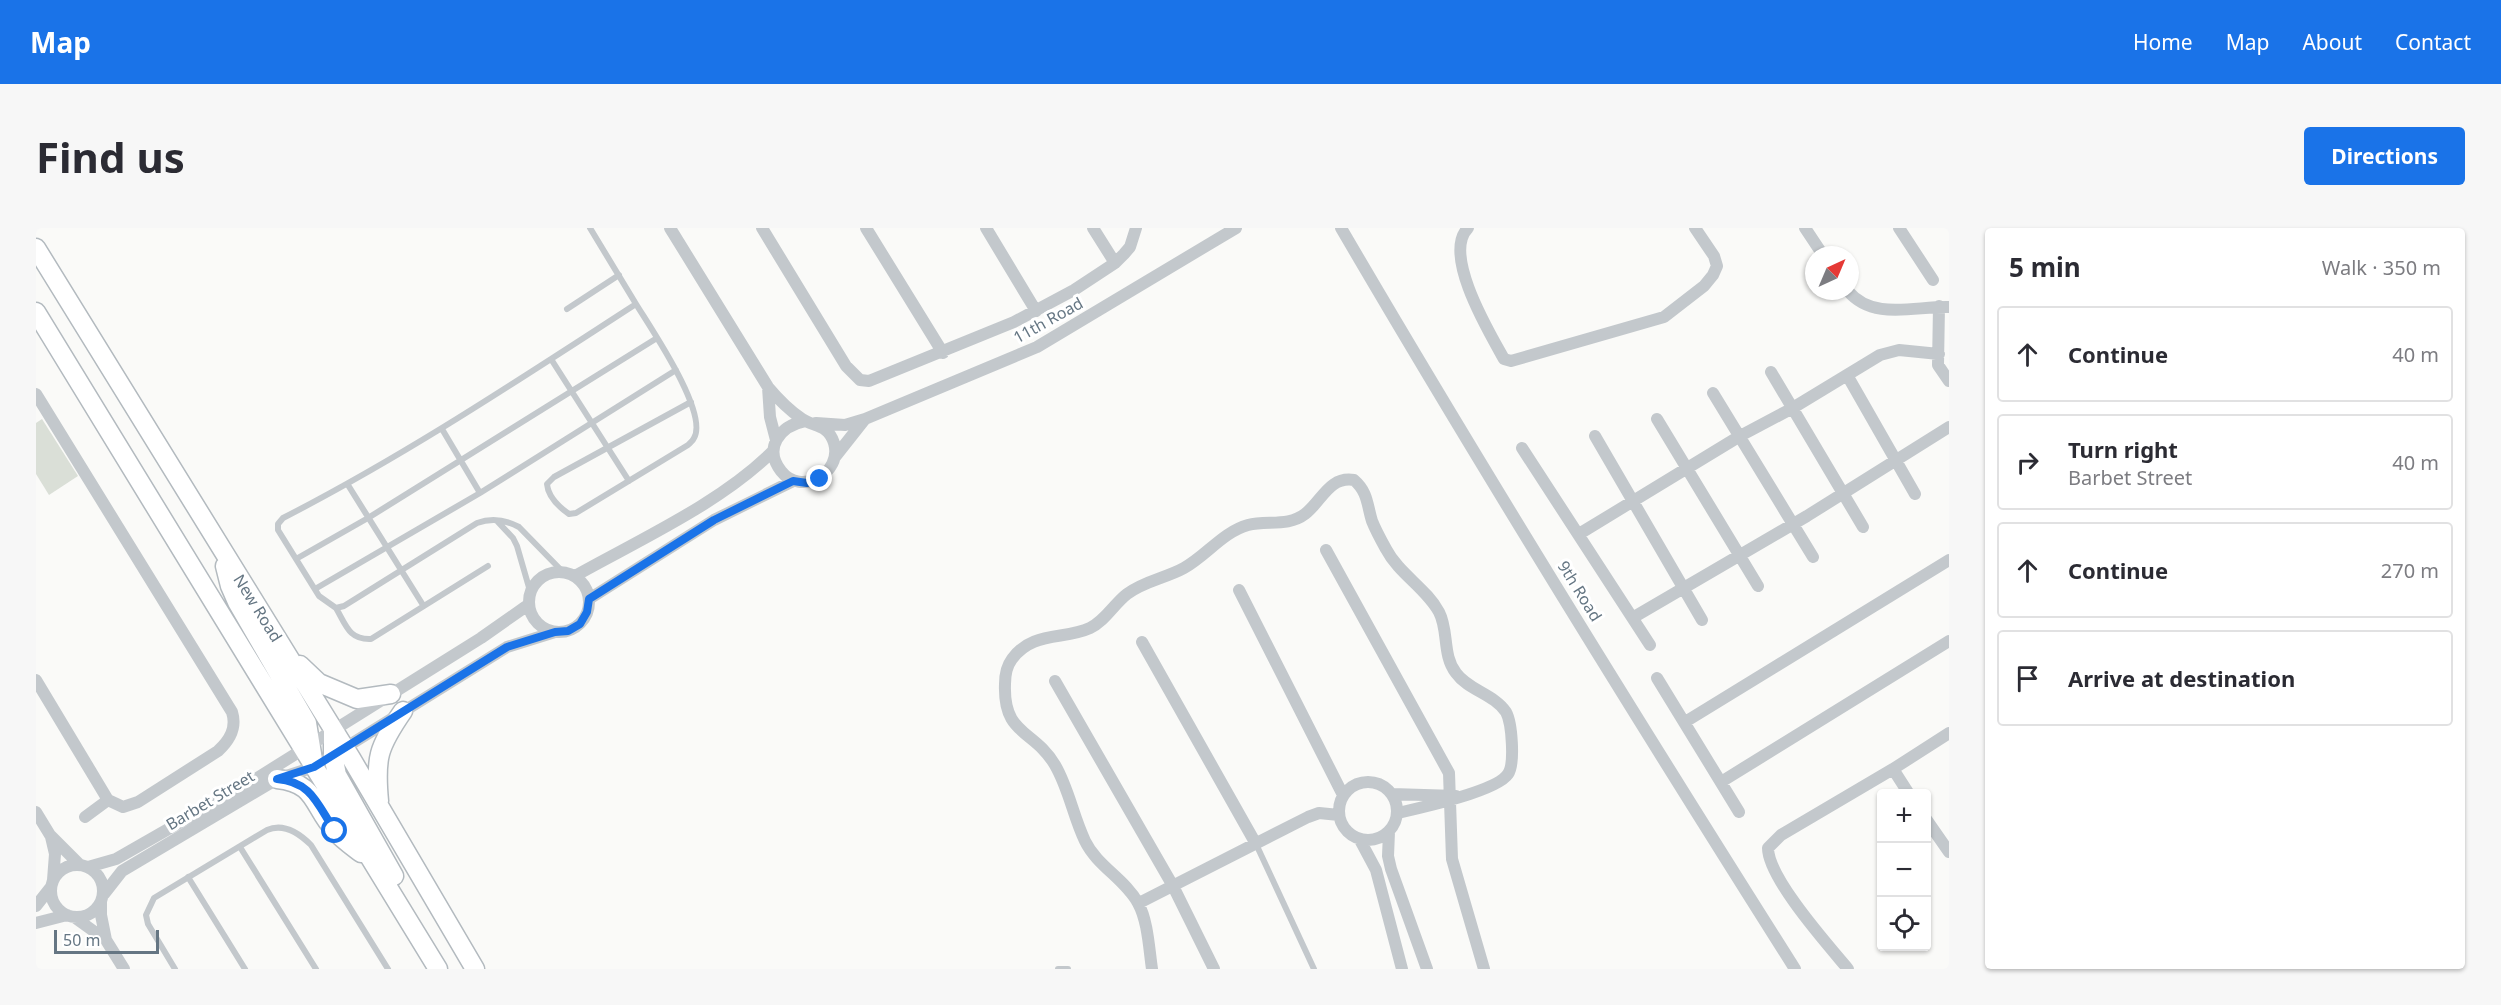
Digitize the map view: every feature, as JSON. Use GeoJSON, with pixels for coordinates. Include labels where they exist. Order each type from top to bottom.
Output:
{"type":"FeatureCollection","features":[{"type":"Feature","properties":{"kind":"main road","name":"New Road"},"geometry":{"type":"LineString","coordinates":[[36,249],[333,730]]}},
{"type":"Feature","properties":{"kind":"main road"},"geometry":{"type":"LineString","coordinates":[[36,312],[307,747],[314,767],[439,969]]}},
{"type":"Feature","properties":{"kind":"main road"},"geometry":{"type":"LineString","coordinates":[[220,547],[230,586],[307,723],[307,747]]}},
{"type":"Feature","properties":{"kind":"main road"},"geometry":{"type":"LineString","coordinates":[[285,652],[319,683],[333,690],[357,699],[391,694]]}},
{"type":"Feature","properties":{"kind":"main road"},"geometry":{"type":"LineString","coordinates":[[380,809],[376,772],[379,755],[385,737],[403,711]]}},
{"type":"Feature","properties":{"kind":"main road"},"geometry":{"type":"LineString","coordinates":[[333,730],[338,752],[337,775],[418,921],[439,969]]}},
{"type":"Feature","properties":{"kind":"main road"},"geometry":{"type":"LineString","coordinates":[[338,752],[380,809],[475,969]]}},
{"type":"Feature","properties":{"kind":"main road"},"geometry":{"type":"LineString","coordinates":[[277,779],[294,781],[307,789],[335,831],[371,862]]}},
{"type":"Feature","properties":{"kind":"street"},"geometry":{"type":"LineString","coordinates":[[670,228],[768,387],[810,422],[827,431],[834,443],[835,457],[830,470],[820,479],[807,483],[793,481],[783,474],[776,464],[768,387]]}},
{"type":"Feature","properties":{"kind":"street"},"geometry":{"type":"LineString","coordinates":[[762,228],[846,366],[860,380],[869,381],[943,352],[1036,311],[1115,263],[1130,247],[1136,228]]}},
{"type":"Feature","properties":{"kind":"street"},"geometry":{"type":"LineString","coordinates":[[866,228],[943,352]]}},
{"type":"Feature","properties":{"kind":"street"},"geometry":{"type":"LineString","coordinates":[[986,228],[1036,311]]}},
{"type":"Feature","properties":{"kind":"street"},"geometry":{"type":"LineString","coordinates":[[1093,228],[1115,263]]}},
{"type":"Feature","properties":{"kind":"street","name":"11th Road"},"geometry":{"type":"LineString","coordinates":[[810,422],[845,425],[865,419],[1037,347],[1236,228]]}},
{"type":"Feature","properties":{"kind":"street","name":"9th Road"},"geometry":{"type":"LineString","coordinates":[[1341,228],[1419,360],[1795,969]]}},
{"type":"Feature","properties":{"kind":"street"},"geometry":{"type":"LineString","coordinates":[[1468,228],[1460,237],[1459,249],[1473,304],[1503,359],[1511,361],[1664,317],[1704,286],[1717,266],[1714,256],[1695,228]]}},
{"type":"Feature","properties":{"kind":"street"},"geometry":{"type":"LineString","coordinates":[[1805,228],[1817,246]]}},
{"type":"Feature","properties":{"kind":"street"},"geometry":{"type":"LineString","coordinates":[[1901,228],[1934,280]]}},
{"type":"Feature","properties":{"kind":"street"},"geometry":{"type":"LineString","coordinates":[[1858,300],[1864,306],[1877,309],[1944,307],[1938,365],[1949,381]]}},
{"type":"Feature","properties":{"kind":"street"},"geometry":{"type":"LineString","coordinates":[[1579,534],[1740,436],[1791,409],[1880,355],[1892,351],[1938,354]]}},
{"type":"Feature","properties":{"kind":"street"},"geometry":{"type":"LineString","coordinates":[[1770,372],[1863,527]]}},
{"type":"Feature","properties":{"kind":"street"},"geometry":{"type":"LineString","coordinates":[[1847,375],[1915,494]]}},
{"type":"Feature","properties":{"kind":"street"},"geometry":{"type":"LineString","coordinates":[[1713,393],[1813,557]]}},
{"type":"Feature","properties":{"kind":"street"},"geometry":{"type":"LineString","coordinates":[[36,680],[108,800],[123,807],[138,802],[218,751],[231,737],[235,720],[232,712],[37,397]]}},
{"type":"Feature","properties":{"kind":"street","name":"11th Road"},"geometry":{"type":"LineString","coordinates":[[835,457],[865,419]]}},
{"type":"Feature","properties":{"kind":"street"},"geometry":{"type":"LineString","coordinates":[[1657,419],[1758,586]]}},
{"type":"Feature","properties":{"kind":"street"},"geometry":{"type":"LineString","coordinates":[[575,576],[704,503],[751,471],[775,446],[783,430],[793,423],[810,422]]}},
{"type":"Feature","properties":{"kind":"street"},"geometry":{"type":"LineString","coordinates":[[1634,617],[1792,525],[1949,427]]}},
{"type":"Feature","properties":{"kind":"street"},"geometry":{"type":"LineString","coordinates":[[1595,436],[1702,620]]}},
{"type":"Feature","properties":{"kind":"street"},"geometry":{"type":"LineString","coordinates":[[1522,448],[1634,617],[1650,645]]}},
{"type":"Feature","properties":{"kind":"street"},"geometry":{"type":"LineString","coordinates":[[1152,969],[1138,903],[1096,859],[1085,841],[1063,779],[1053,762],[1010,718],[1005,700],[1006,669],[1012,657],[1023,649],[1054,635],[1091,627],[1128,594],[1143,584],[1163,579],[1187,566],[1234,531],[1257,523],[1282,524],[1304,515],[1331,484],[1340,480],[1354,480],[1366,492],[1371,519],[1390,556],[1440,614],[1449,660],[1456,673],[1506,712],[1510,726],[1512,765],[1509,773],[1495,785],[1398,813]]}},
{"type":"Feature","properties":{"kind":"street"},"geometry":{"type":"LineString","coordinates":[[589,599],[714,520],[793,481]]}},
{"type":"Feature","properties":{"kind":"street"},"geometry":{"type":"LineString","coordinates":[[1326,550],[1450,777],[1453,797],[1449,829],[1452,859],[1484,969]]}},
{"type":"Feature","properties":{"kind":"street"},"geometry":{"type":"LineString","coordinates":[[1685,723],[1949,560]]}},
{"type":"Feature","properties":{"kind":"street"},"geometry":{"type":"LineString","coordinates":[[562,572],[575,576],[585,586],[589,599],[587,612],[580,624],[568,631],[555,632],[542,627],[533,618],[528,605],[530,591],[537,580],[549,573],[562,572]]}},
{"type":"Feature","properties":{"kind":"street"},"geometry":{"type":"LineString","coordinates":[[1239,590],[1343,795]]}},
{"type":"Feature","properties":{"kind":"street","name":"Barbet Street"},"geometry":{"type":"LineString","coordinates":[[84,866],[116,859],[255,780],[505,622],[528,605]]}},
{"type":"Feature","properties":{"kind":"street","name":"Barbet Street"},"geometry":{"type":"LineString","coordinates":[[102,898],[122,871],[277,779],[314,767],[507,647],[555,632]]}},
{"type":"Feature","properties":{"kind":"street"},"geometry":{"type":"LineString","coordinates":[[1721,782],[1949,641]]}},
{"type":"Feature","properties":{"kind":"street"},"geometry":{"type":"LineString","coordinates":[[1142,642],[1256,844]]}},
{"type":"Feature","properties":{"kind":"street"},"geometry":{"type":"LineString","coordinates":[[1657,678],[1739,812]]}},
{"type":"Feature","properties":{"kind":"street"},"geometry":{"type":"LineString","coordinates":[[1055,681],[1173,886],[1214,969]]}},
{"type":"Feature","properties":{"kind":"street"},"geometry":{"type":"LineString","coordinates":[[36,707],[48,699]]}},
{"type":"Feature","properties":{"kind":"street"},"geometry":{"type":"LineString","coordinates":[[1848,969],[1809,924],[1775,870],[1768,855],[1768,848],[1781,835],[1949,733]]}},
{"type":"Feature","properties":{"kind":"street"},"geometry":{"type":"LineString","coordinates":[[1893,769],[1906,789]]}},
{"type":"Feature","properties":{"kind":"street"},"geometry":{"type":"LineString","coordinates":[[1360,840],[1376,840],[1389,832],[1394,826],[1398,813],[1392,794],[1386,788],[1371,782],[1356,785],[1343,795],[1339,815],[1346,830],[1360,840],[1376,870],[1402,969]]}},
{"type":"Feature","properties":{"kind":"street"},"geometry":{"type":"LineString","coordinates":[[1392,794],[1453,797]]}},
{"type":"Feature","properties":{"kind":"street"},"geometry":{"type":"LineString","coordinates":[[85,817],[108,800]]}},
{"type":"Feature","properties":{"kind":"street"},"geometry":{"type":"LineString","coordinates":[[36,812],[50,835],[100,878],[101,915],[106,940],[124,969]]}},
{"type":"Feature","properties":{"kind":"street"},"geometry":{"type":"LineString","coordinates":[[1138,903],[1315,814],[1339,815]]}},
{"type":"Feature","properties":{"kind":"street"},"geometry":{"type":"LineString","coordinates":[[1931,826],[1949,852]]}},
{"type":"Feature","properties":{"kind":"street"},"geometry":{"type":"LineString","coordinates":[[1389,832],[1388,856],[1391,869],[1422,968]]}},
{"type":"Feature","properties":{"kind":"street"},"geometry":{"type":"LineString","coordinates":[[50,835],[55,854],[52,884],[55,904],[106,940]]}},
{"type":"Feature","properties":{"kind":"street"},"geometry":{"type":"LineString","coordinates":[[36,906],[64,868],[84,866]]}},
{"type":"Feature","properties":{"kind":"street"},"geometry":{"type":"LineString","coordinates":[[36,923],[90,914],[102,898]]}},
{"type":"Feature","properties":{"kind":"lane"},"geometry":{"type":"LineString","coordinates":[[590,228],[676,370],[691,402],[696,429],[695,438],[688,445],[576,513],[568,514],[548,492],[547,484],[554,477],[691,402]]}},
{"type":"Feature","properties":{"kind":"lane"},"geometry":{"type":"LineString","coordinates":[[567,309],[619,275]]}},
{"type":"Feature","properties":{"kind":"lane"},"geometry":{"type":"LineString","coordinates":[[488,566],[371,639],[360,640],[352,635],[336,608],[328,604],[315,589],[296,560],[278,524],[284,518],[348,485],[442,429],[636,304]]}},
{"type":"Feature","properties":{"kind":"lane"},"geometry":{"type":"LineString","coordinates":[[296,560],[461,461],[657,338]]}},
{"type":"Feature","properties":{"kind":"lane"},"geometry":{"type":"LineString","coordinates":[[551,359],[628,481]]}},
{"type":"Feature","properties":{"kind":"lane"},"geometry":{"type":"LineString","coordinates":[[315,589],[480,492],[676,370]]}},
{"type":"Feature","properties":{"kind":"lane"},"geometry":{"type":"LineString","coordinates":[[442,429],[480,492]]}},
{"type":"Feature","properties":{"kind":"lane"},"geometry":{"type":"LineString","coordinates":[[348,485],[423,605]]}},
{"type":"Feature","properties":{"kind":"lane"},"geometry":{"type":"LineString","coordinates":[[336,608],[344,606],[487,519],[511,523],[519,527],[562,572]]}},
{"type":"Feature","properties":{"kind":"lane"},"geometry":{"type":"LineString","coordinates":[[497,521],[513,538],[517,546],[530,591]]}},
{"type":"Feature","properties":{"kind":"lane"},"geometry":{"type":"LineString","coordinates":[[175,969],[148,924],[146,915],[154,898],[273,827],[279,826],[304,838],[311,845],[388,969]]}},
{"type":"Feature","properties":{"kind":"lane"},"geometry":{"type":"LineString","coordinates":[[1256,844],[1314,969]]}},
{"type":"Feature","properties":{"kind":"lane"},"geometry":{"type":"LineString","coordinates":[[240,847],[316,969]]}},
{"type":"Feature","properties":{"kind":"lane"},"geometry":{"type":"LineString","coordinates":[[188,877],[244,969]]}},
{"type":"Feature","properties":{"kind":"lane"},"geometry":{"type":"LineString","coordinates":[[1058,969],[1068,969]]}},
{"type":"Feature","properties":{"kind":"shaded area"},"geometry":{"type":"Polygon","coordinates":[[[42,419],[78,476],[49,495],[36,474],[36,423],[42,419]]]}},
{"type":"Feature","properties":{"kind":"route"},"geometry":{"type":"LineString","coordinates":[[335,831],[307,789],[294,781],[277,779],[314,767],[507,647],[555,632],[568,631],[580,624],[587,612],[589,599],[714,520],[793,481],[807,483],[820,479]]}}]}
